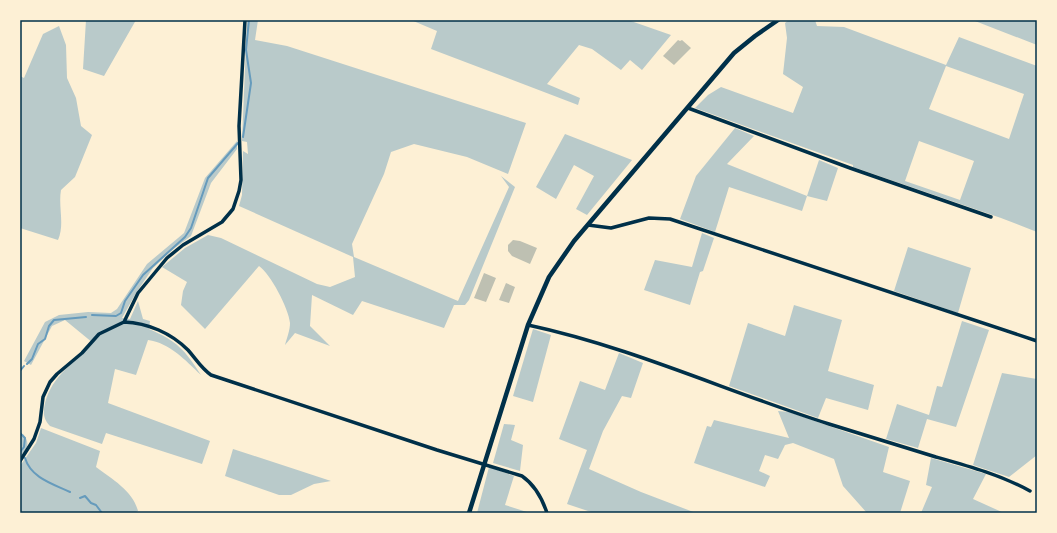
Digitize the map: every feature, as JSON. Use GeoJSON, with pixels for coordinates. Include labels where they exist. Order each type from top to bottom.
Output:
{"type":"FeatureCollection","features":[{"type":"Feature","properties":{"kind":"street"},"geometry":{"type":"LineString","coordinates":[[124,322],[138,293],[160,265],[183,245],[222,222],[233,209],[237,200],[241,180],[239,126],[245,20]]}},
{"type":"Feature","properties":{"kind":"street"},"geometry":{"type":"LineString","coordinates":[[469,513],[528,325],[549,277],[574,241],[734,53],[778,20]]}},
{"type":"Feature","properties":{"kind":"street"},"geometry":{"type":"LineString","coordinates":[[688,108],[850,168],[991,217]]}},
{"type":"Feature","properties":{"kind":"street"},"geometry":{"type":"LineString","coordinates":[[588,225],[611,228],[649,218],[670,219],[1037,340]]}},
{"type":"Feature","properties":{"kind":"street"},"geometry":{"type":"LineString","coordinates":[[20,461],[37,431],[43,397],[50,382],[99,334],[124,322],[144,324],[157,328],[172,336],[190,352],[203,369],[211,375],[522,476],[531,482],[544,504],[547,513]]}},
{"type":"Feature","properties":{"kind":"street"},"geometry":{"type":"LineString","coordinates":[[528,325],[569,334],[695,376],[774,406],[973,468],[1013,482],[1030,491]]}},
{"type":"Feature","properties":{"kind":"shaded area"},"geometry":{"type":"Polygon","coordinates":[[[86,20],[136,20],[104,76],[83,69],[86,20]]]}},
{"type":"Feature","properties":{"kind":"shaded area"},"geometry":{"type":"Polygon","coordinates":[[[247,20],[258,20],[255,40],[287,46],[526,123],[508,174],[467,157],[414,144],[391,152],[384,174],[352,244],[354,257],[458,301],[509,187],[501,176],[515,187],[469,300],[465,305],[454,305],[444,328],[362,301],[353,315],[312,295],[310,326],[330,346],[295,333],[285,345],[290,328],[289,317],[283,301],[273,283],[259,266],[205,329],[181,305],[183,291],[187,282],[162,267],[185,248],[208,235],[221,238],[317,284],[330,287],[355,277],[353,257],[239,206],[242,195],[243,151],[248,154],[247,142],[242,141],[247,20]]]}},
{"type":"Feature","properties":{"kind":"shaded area"},"geometry":{"type":"Polygon","coordinates":[[[411,20],[628,20],[671,35],[642,70],[630,60],[621,70],[592,49],[579,45],[547,84],[580,98],[578,105],[431,49],[437,31],[411,20]]]}},
{"type":"Feature","properties":{"kind":"shaded area"},"geometry":{"type":"Polygon","coordinates":[[[789,20],[815,20],[817,26],[844,27],[946,65],[959,37],[1037,66],[1037,232],[1001,218],[853,167],[853,165],[695,108],[708,95],[721,87],[793,113],[803,87],[783,74],[787,38],[785,23],[789,20]],[[946,66],[929,109],[1009,139],[1024,94],[946,66]],[[919,141],[905,181],[960,200],[974,161],[919,141]]]}},
{"type":"Feature","properties":{"kind":"shaded area"},"geometry":{"type":"Polygon","coordinates":[[[1037,20],[1037,45],[975,21],[1037,20]]]}},
{"type":"Feature","properties":{"kind":"shaded area"},"geometry":{"type":"Polygon","coordinates":[[[59,26],[66,45],[67,78],[76,98],[81,126],[92,135],[75,177],[61,190],[61,228],[58,240],[20,228],[20,76],[24,78],[43,34],[59,26]]]}},
{"type":"Feature","properties":{"kind":"shaded area"},"geometry":{"type":"Polygon","coordinates":[[[735,128],[754,136],[727,164],[807,196],[802,211],[729,187],[715,232],[680,219],[696,176],[735,128]]]}},
{"type":"Feature","properties":{"kind":"shaded area"},"geometry":{"type":"Polygon","coordinates":[[[565,134],[632,160],[587,215],[576,209],[594,176],[574,165],[556,199],[536,187],[565,134]]]}},
{"type":"Feature","properties":{"kind":"shaded area"},"geometry":{"type":"Polygon","coordinates":[[[237,141],[237,149],[211,183],[191,236],[172,250],[153,268],[136,293],[122,318],[130,319],[138,301],[143,319],[150,321],[149,329],[159,333],[180,347],[201,375],[170,348],[148,340],[136,375],[115,369],[108,403],[210,441],[202,464],[106,433],[102,444],[50,426],[46,421],[44,412],[45,403],[53,384],[93,343],[65,320],[52,326],[31,365],[24,361],[45,322],[59,315],[88,312],[111,313],[117,309],[147,264],[184,233],[205,178],[237,141]]]}},
{"type":"Feature","properties":{"kind":"shaded area"},"geometry":{"type":"Polygon","coordinates":[[[819,160],[838,168],[827,201],[807,196],[819,160]]]}},
{"type":"Feature","properties":{"kind":"shaded area"},"geometry":{"type":"Polygon","coordinates":[[[702,233],[714,238],[703,271],[700,272],[690,305],[644,290],[655,260],[692,267],[702,233]]]}},
{"type":"Feature","properties":{"kind":"shaded area"},"geometry":{"type":"Polygon","coordinates":[[[908,247],[971,268],[958,313],[894,291],[908,247]]]}},
{"type":"Feature","properties":{"kind":"shaded area"},"geometry":{"type":"Polygon","coordinates":[[[794,305],[842,320],[828,371],[874,385],[868,410],[826,398],[818,418],[729,386],[748,323],[785,336],[794,305]]]}},
{"type":"Feature","properties":{"kind":"shaded area"},"geometry":{"type":"Polygon","coordinates":[[[962,321],[989,330],[956,427],[927,419],[918,448],[886,439],[897,404],[929,415],[937,386],[942,387],[962,321]]]}},
{"type":"Feature","properties":{"kind":"shaded area"},"geometry":{"type":"Polygon","coordinates":[[[533,329],[551,335],[533,402],[513,396],[533,329]]]}},
{"type":"Feature","properties":{"kind":"shaded area"},"geometry":{"type":"Polygon","coordinates":[[[619,353],[643,363],[631,398],[622,396],[603,431],[589,469],[641,492],[696,513],[594,513],[567,504],[587,450],[559,439],[580,381],[605,390],[619,353]]]}},
{"type":"Feature","properties":{"kind":"shaded area"},"geometry":{"type":"Polygon","coordinates":[[[1002,373],[1037,379],[1037,455],[1009,477],[973,465],[1002,373]]]}},
{"type":"Feature","properties":{"kind":"shaded area"},"geometry":{"type":"Polygon","coordinates":[[[778,411],[789,412],[889,447],[883,472],[910,481],[900,513],[867,513],[843,486],[834,459],[793,443],[785,445],[778,459],[765,455],[759,471],[770,476],[765,487],[694,463],[707,426],[711,427],[714,420],[789,438],[778,411]]]}},
{"type":"Feature","properties":{"kind":"shaded area"},"geometry":{"type":"Polygon","coordinates":[[[504,424],[515,425],[511,440],[523,445],[520,471],[493,463],[504,424]]]}},
{"type":"Feature","properties":{"kind":"shaded area"},"geometry":{"type":"Polygon","coordinates":[[[41,428],[100,451],[96,467],[127,491],[132,497],[138,511],[134,513],[20,513],[20,466],[36,443],[41,428]]]}},
{"type":"Feature","properties":{"kind":"shaded area"},"geometry":{"type":"Polygon","coordinates":[[[23,434],[27,441],[27,446],[20,457],[20,439],[23,434]]]}},
{"type":"Feature","properties":{"kind":"shaded area"},"geometry":{"type":"Polygon","coordinates":[[[233,449],[331,481],[314,484],[291,495],[279,495],[225,476],[233,449]]]}},
{"type":"Feature","properties":{"kind":"shaded area"},"geometry":{"type":"Polygon","coordinates":[[[931,458],[986,474],[973,499],[1004,513],[921,513],[932,487],[926,485],[931,458]]]}},
{"type":"Feature","properties":{"kind":"shaded area"},"geometry":{"type":"Polygon","coordinates":[[[489,467],[514,476],[505,505],[530,513],[477,513],[489,467]]]}},
{"type":"Feature","properties":{"kind":"building"},"geometry":{"type":"Polygon","coordinates":[[[678,40],[682,40],[691,48],[674,65],[663,56],[678,40]]]}},
{"type":"Feature","properties":{"kind":"building"},"geometry":{"type":"Polygon","coordinates":[[[513,240],[520,241],[537,248],[530,264],[512,256],[508,251],[508,245],[513,240]]]}},
{"type":"Feature","properties":{"kind":"building"},"geometry":{"type":"Polygon","coordinates":[[[484,273],[496,278],[486,302],[474,298],[484,273]]]}},
{"type":"Feature","properties":{"kind":"building"},"geometry":{"type":"Polygon","coordinates":[[[506,283],[515,287],[509,303],[499,300],[506,283]]]}},
{"type":"Feature","properties":{"kind":"waterway"},"geometry":{"type":"LineString","coordinates":[[243,137],[251,83],[246,50],[249,20]]}},
{"type":"Feature","properties":{"kind":"waterway"},"geometry":{"type":"LineString","coordinates":[[92,315],[116,316],[121,313],[125,301],[143,275],[185,237],[191,228],[208,178],[238,143]]}},
{"type":"Feature","properties":{"kind":"waterway"},"geometry":{"type":"LineString","coordinates":[[27,364],[32,359],[38,344],[45,339],[49,326],[54,320],[86,317]]}},
{"type":"Feature","properties":{"kind":"waterway"},"geometry":{"type":"LineString","coordinates":[[20,371],[24,366]]}},
{"type":"Feature","properties":{"kind":"waterway"},"geometry":{"type":"LineString","coordinates":[[20,433],[25,438],[24,447],[20,452]]}},
{"type":"Feature","properties":{"kind":"waterway"},"geometry":{"type":"LineString","coordinates":[[25,458],[32,471],[43,480],[70,492]]}},
{"type":"Feature","properties":{"kind":"waterway"},"geometry":{"type":"LineString","coordinates":[[80,498],[85,496],[91,503],[96,505],[102,513]]}}]}
